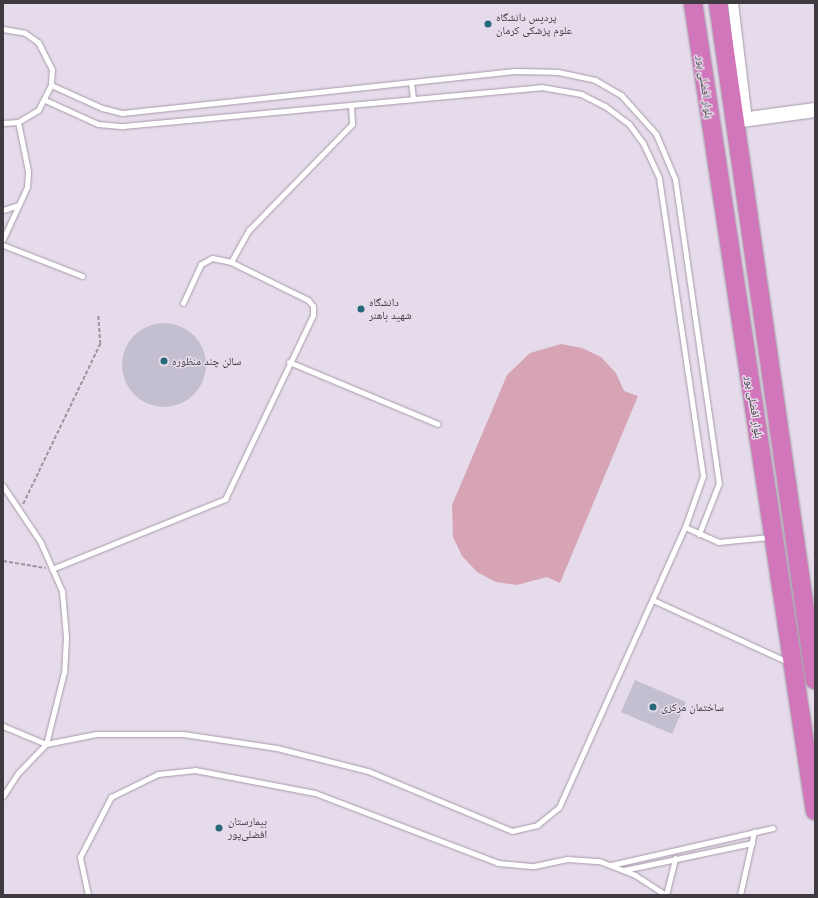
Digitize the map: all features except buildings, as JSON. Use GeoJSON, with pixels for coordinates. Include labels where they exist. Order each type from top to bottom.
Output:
{"type":"FeatureCollection","features":[{"type":"Feature","properties":{"kind":"highway","name":"بلوار افضلی پور"},"geometry":{"type":"LineString","coordinates":[[693,3],[815,811]]}},
{"type":"Feature","properties":{"kind":"highway","name":"بلوار افضلی پور"},"geometry":{"type":"LineString","coordinates":[[718,3],[740,120],[815,680]]}},
{"type":"Feature","properties":{"kind":"street"},"geometry":{"type":"LineString","coordinates":[[733,3],[740,120],[815,110]]}},
{"type":"Feature","properties":{"kind":"lane"},"geometry":{"type":"LineString","coordinates":[[3,29],[25,33],[38,42],[49,62],[51,85],[46,100],[34,114],[18,122],[3,124]]}},
{"type":"Feature","properties":{"kind":"lane"},"geometry":{"type":"LineString","coordinates":[[51,85],[102,108],[122,114],[515,71],[558,72],[595,80],[621,95],[656,134],[676,179],[719,483],[699,534]]}},
{"type":"Feature","properties":{"kind":"lane"},"geometry":{"type":"LineString","coordinates":[[411,82],[413,99]]}},
{"type":"Feature","properties":{"kind":"lane"},"geometry":{"type":"LineString","coordinates":[[3,726],[46,744],[96,734],[183,734],[277,748],[368,771],[512,831],[537,825],[560,807],[686,527],[703,476],[659,178],[643,143],[629,124],[605,106],[563,90],[541,88],[123,126],[98,124],[46,100]]}},
{"type":"Feature","properties":{"kind":"lane"},"geometry":{"type":"LineString","coordinates":[[231,262],[249,230],[352,124],[351,105]]}},
{"type":"Feature","properties":{"kind":"lane"},"geometry":{"type":"LineString","coordinates":[[3,238],[27,187],[28,171],[18,122]]}},
{"type":"Feature","properties":{"kind":"lane"},"geometry":{"type":"LineString","coordinates":[[3,210],[18,205]]}},
{"type":"Feature","properties":{"kind":"lane"},"geometry":{"type":"LineString","coordinates":[[3,245],[82,276]]}},
{"type":"Feature","properties":{"kind":"lane"},"geometry":{"type":"LineString","coordinates":[[52,570],[225,499],[289,362],[313,315],[313,306],[308,300],[231,262],[212,258],[201,264],[183,303]]}},
{"type":"Feature","properties":{"kind":"lane"},"geometry":{"type":"LineString","coordinates":[[289,362],[438,424]]}},
{"type":"Feature","properties":{"kind":"lane"},"geometry":{"type":"LineString","coordinates":[[3,486],[40,540],[62,591],[66,637],[64,672],[46,744],[18,773],[3,796]]}},
{"type":"Feature","properties":{"kind":"lane"},"geometry":{"type":"LineString","coordinates":[[686,527],[718,542],[773,537]]}},
{"type":"Feature","properties":{"kind":"lane"},"geometry":{"type":"LineString","coordinates":[[653,600],[793,664]]}},
{"type":"Feature","properties":{"kind":"lane"},"geometry":{"type":"LineString","coordinates":[[88,895],[80,857],[111,796],[158,774],[195,770],[315,793],[498,863],[534,866],[568,859],[610,865],[624,870],[666,895],[675,858]]}},
{"type":"Feature","properties":{"kind":"lane"},"geometry":{"type":"LineString","coordinates":[[610,865],[773,828]]}},
{"type":"Feature","properties":{"kind":"lane"},"geometry":{"type":"LineString","coordinates":[[740,895],[754,832]]}},
{"type":"Feature","properties":{"kind":"lane"},"geometry":{"type":"LineString","coordinates":[[624,870],[675,858],[752,843]]}},
{"type":"Feature","properties":{"kind":"path"},"geometry":{"type":"LineString","coordinates":[[20,511],[100,344],[98,314]]}},
{"type":"Feature","properties":{"kind":"path"},"geometry":{"type":"LineString","coordinates":[[3,561],[52,570]]}},
{"type":"Feature","properties":{"kind":"shaded area"},"geometry":{"type":"Polygon","coordinates":[[[561,344],[582,348],[601,357],[616,373],[624,391],[638,396],[560,583],[547,577],[517,585],[496,582],[477,572],[462,556],[453,537],[452,505],[507,375],[530,353],[561,344]]]}},
{"type":"Feature","properties":{"kind":"place","name":"پردیس دانشگاه علوم پزشکی کرمان"},"geometry":{"type":"Point","coordinates":[488,24]}},
{"type":"Feature","properties":{"kind":"place","name":"دانشگاه شهید باهنر"},"geometry":{"type":"Point","coordinates":[361,309]}},
{"type":"Feature","properties":{"kind":"place","name":"سالن چند منظوره"},"geometry":{"type":"Point","coordinates":[164,361]}},
{"type":"Feature","properties":{"kind":"place","name":"ساختمان مرکزی"},"geometry":{"type":"Point","coordinates":[653,707]}},
{"type":"Feature","properties":{"kind":"place","name":"بیمارستان افضلی‌پور"},"geometry":{"type":"Point","coordinates":[219,828]}}]}
